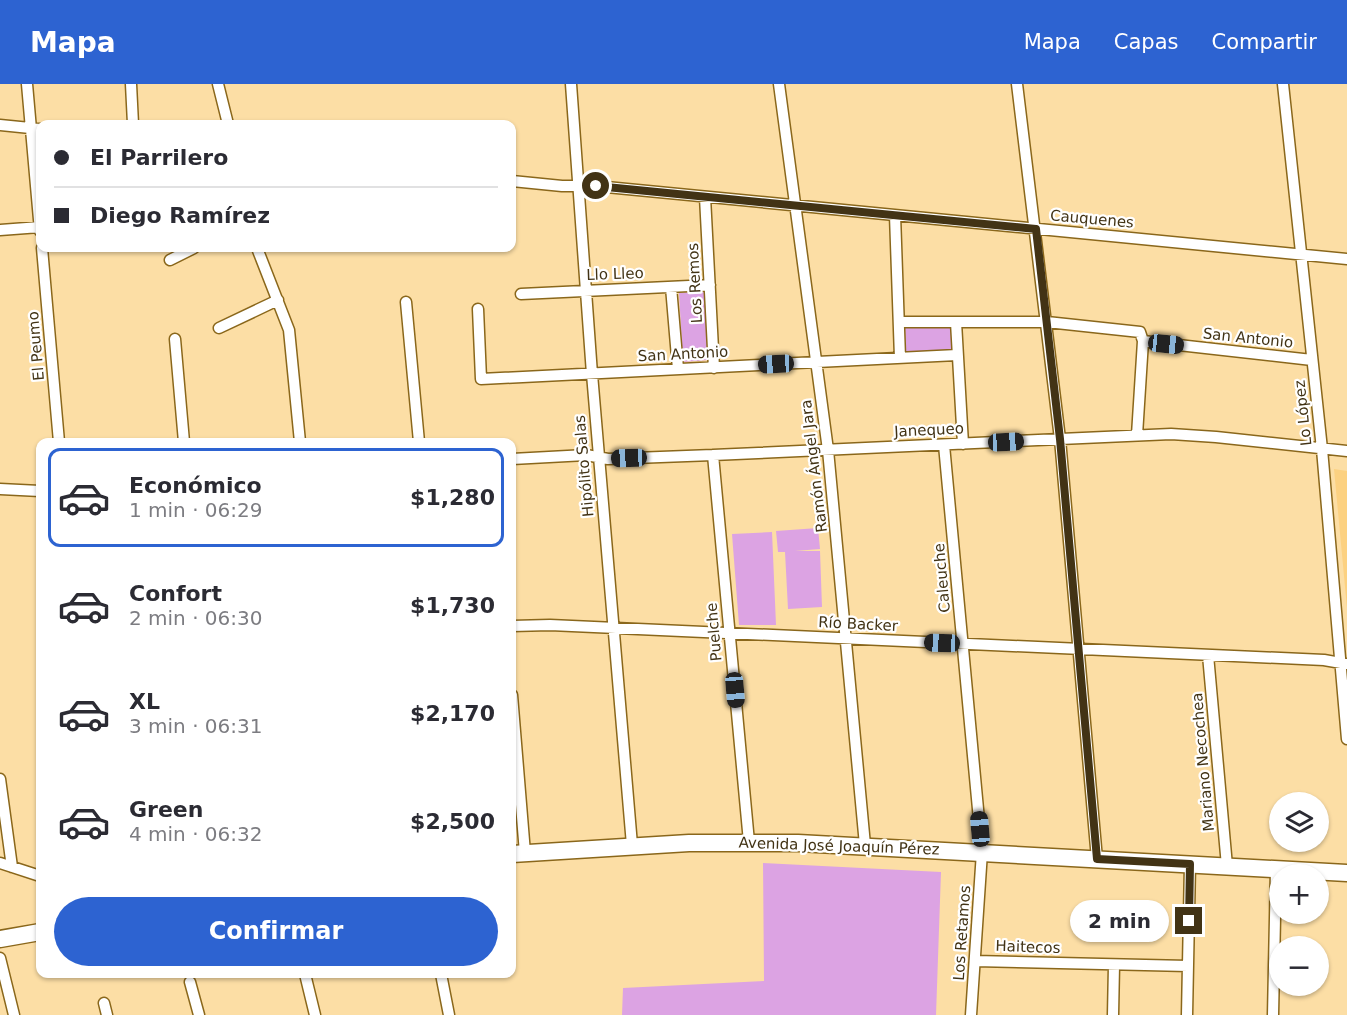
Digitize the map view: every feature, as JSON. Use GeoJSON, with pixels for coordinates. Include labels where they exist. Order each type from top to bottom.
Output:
{"type":"FeatureCollection","features":[{"type":"Feature","properties":{"kind":"main road","name":"Avenida José Joaquín Pérez"},"geometry":{"type":"LineString","coordinates":[[518,854],[632,845],[748,842],[865,845],[1269,869]]}},
{"type":"Feature","properties":{"kind":"main road","name":"Avenida José Joaquín Pérez"},"geometry":{"type":"LineString","coordinates":[[1329,872],[1347,873]]}},
{"type":"Feature","properties":{"kind":"main road"},"geometry":{"type":"LineString","coordinates":[[0,939],[36,933]]}},
{"type":"Feature","properties":{"kind":"street"},"geometry":{"type":"LineString","coordinates":[[0,125],[36,129],[27,84]]}},
{"type":"Feature","properties":{"kind":"street"},"geometry":{"type":"LineString","coordinates":[[131,84],[133,120]]}},
{"type":"Feature","properties":{"kind":"street"},"geometry":{"type":"LineString","coordinates":[[218,84],[227,120]]}},
{"type":"Feature","properties":{"kind":"street","name":"Hipólito Salas"},"geometry":{"type":"LineString","coordinates":[[571,84],[592,374],[632,845]]}},
{"type":"Feature","properties":{"kind":"street","name":"Ramón Ángel Jara"},"geometry":{"type":"LineString","coordinates":[[778,84],[828,450],[865,845]]}},
{"type":"Feature","properties":{"kind":"street"},"geometry":{"type":"LineString","coordinates":[[1017,84],[1060,439],[1097,859]]}},
{"type":"Feature","properties":{"kind":"street","name":"Lo López"},"geometry":{"type":"LineString","coordinates":[[1283,84],[1344,664],[1347,739]]}},
{"type":"Feature","properties":{"kind":"street","name":"Cauquenes"},"geometry":{"type":"LineString","coordinates":[[516,181],[705,197],[1347,259]]}},
{"type":"Feature","properties":{"kind":"street","name":"Los Remos"},"geometry":{"type":"LineString","coordinates":[[705,197],[714,368]]}},
{"type":"Feature","properties":{"kind":"street"},"geometry":{"type":"LineString","coordinates":[[895,215],[900,358]]}},
{"type":"Feature","properties":{"kind":"street"},"geometry":{"type":"LineString","coordinates":[[0,230],[36,229]]}},
{"type":"Feature","properties":{"kind":"street","name":"El Peumo"},"geometry":{"type":"LineString","coordinates":[[42,252],[59,438]]}},
{"type":"Feature","properties":{"kind":"street"},"geometry":{"type":"LineString","coordinates":[[170,260],[186,252]]}},
{"type":"Feature","properties":{"kind":"street"},"geometry":{"type":"LineString","coordinates":[[259,252],[291,337],[300,438]]}},
{"type":"Feature","properties":{"kind":"street","name":"Llo Lleo"},"geometry":{"type":"LineString","coordinates":[[520,294],[710,285]]}},
{"type":"Feature","properties":{"kind":"street"},"geometry":{"type":"LineString","coordinates":[[671,287],[678,369]]}},
{"type":"Feature","properties":{"kind":"street"},"geometry":{"type":"LineString","coordinates":[[219,328],[278,300]]}},
{"type":"Feature","properties":{"kind":"street"},"geometry":{"type":"LineString","coordinates":[[406,302],[419,438]]}},
{"type":"Feature","properties":{"kind":"street","name":"San Antonio"},"geometry":{"type":"LineString","coordinates":[[478,309],[481,379],[957,355]]}},
{"type":"Feature","properties":{"kind":"street","name":"San Antonio"},"geometry":{"type":"LineString","coordinates":[[899,322],[1047,322],[1133,330],[1142,334],[1143,341],[1312,360]]}},
{"type":"Feature","properties":{"kind":"street"},"geometry":{"type":"LineString","coordinates":[[956,322],[963,444]]}},
{"type":"Feature","properties":{"kind":"street"},"geometry":{"type":"LineString","coordinates":[[175,339],[184,438]]}},
{"type":"Feature","properties":{"kind":"street"},"geometry":{"type":"LineString","coordinates":[[1137,435],[1143,341]]}},
{"type":"Feature","properties":{"kind":"street","name":"Janequeo"},"geometry":{"type":"LineString","coordinates":[[516,459],[585,455],[608,459],[713,455],[1137,435],[1192,435],[1347,452]]}},
{"type":"Feature","properties":{"kind":"street","name":"Caleuche"},"geometry":{"type":"LineString","coordinates":[[944,445],[982,852]]}},
{"type":"Feature","properties":{"kind":"street","name":"Puelche"},"geometry":{"type":"LineString","coordinates":[[713,455],[748,842]]}},
{"type":"Feature","properties":{"kind":"street"},"geometry":{"type":"LineString","coordinates":[[0,489],[36,491]]}},
{"type":"Feature","properties":{"kind":"street","name":"Río Backer"},"geometry":{"type":"LineString","coordinates":[[516,626],[549,625],[1324,660],[1344,664]]}},
{"type":"Feature","properties":{"kind":"street","name":"Mariano Necochea"},"geometry":{"type":"LineString","coordinates":[[1208,655],[1227,866]]}},
{"type":"Feature","properties":{"kind":"street"},"geometry":{"type":"LineString","coordinates":[[0,779],[12,867]]}},
{"type":"Feature","properties":{"kind":"street"},"geometry":{"type":"LineString","coordinates":[[516,801],[518,854]]}},
{"type":"Feature","properties":{"kind":"street","name":"Los Retamos"},"geometry":{"type":"LineString","coordinates":[[971,1015],[982,852]]}},
{"type":"Feature","properties":{"kind":"street"},"geometry":{"type":"LineString","coordinates":[[0,863],[36,875]]}},
{"type":"Feature","properties":{"kind":"street"},"geometry":{"type":"LineString","coordinates":[[1187,1015],[1190,864]]}},
{"type":"Feature","properties":{"kind":"street"},"geometry":{"type":"LineString","coordinates":[[1273,1015],[1275,924]]}},
{"type":"Feature","properties":{"kind":"street"},"geometry":{"type":"LineString","coordinates":[[0,958],[14,1015]]}},
{"type":"Feature","properties":{"kind":"street","name":"Haitecos"},"geometry":{"type":"LineString","coordinates":[[975,961],[1188,966]]}},
{"type":"Feature","properties":{"kind":"street"},"geometry":{"type":"LineString","coordinates":[[1113,1015],[1114,964]]}},
{"type":"Feature","properties":{"kind":"street"},"geometry":{"type":"LineString","coordinates":[[306,978],[315,1015]]}},
{"type":"Feature","properties":{"kind":"street"},"geometry":{"type":"LineString","coordinates":[[442,978],[449,1015]]}},
{"type":"Feature","properties":{"kind":"street"},"geometry":{"type":"LineString","coordinates":[[190,982],[199,1015]]}},
{"type":"Feature","properties":{"kind":"street"},"geometry":{"type":"LineString","coordinates":[[104,1002],[107,1015]]}},
{"type":"Feature","properties":{"kind":"shaded area"},"geometry":{"type":"Polygon","coordinates":[[[704,291],[708,360],[683,362],[679,293],[704,291]]]}},
{"type":"Feature","properties":{"kind":"shaded area"},"geometry":{"type":"Polygon","coordinates":[[[905,327],[953,327],[954,351],[906,353],[905,327]]]}},
{"type":"Feature","properties":{"kind":"shaded area"},"geometry":{"type":"Polygon","coordinates":[[[1334,469],[1347,471],[1347,608],[1334,469]]]}},
{"type":"Feature","properties":{"kind":"shaded area"},"geometry":{"type":"Polygon","coordinates":[[[818,528],[820,549],[795,551],[820,551],[822,607],[788,609],[785,552],[778,552],[776,531],[818,528]]]}},
{"type":"Feature","properties":{"kind":"shaded area"},"geometry":{"type":"Polygon","coordinates":[[[772,532],[776,625],[739,625],[732,534],[772,532]]]}},
{"type":"Feature","properties":{"kind":"shaded area"},"geometry":{"type":"Polygon","coordinates":[[[763,863],[941,872],[936,1015],[622,1015],[623,988],[764,981],[763,863]]]}},
{"type":"Feature","properties":{"kind":"route"},"geometry":{"type":"LineString","coordinates":[[596,186],[1036,229],[1060,439],[1097,859],[1190,864],[1189,921]]}}]}
